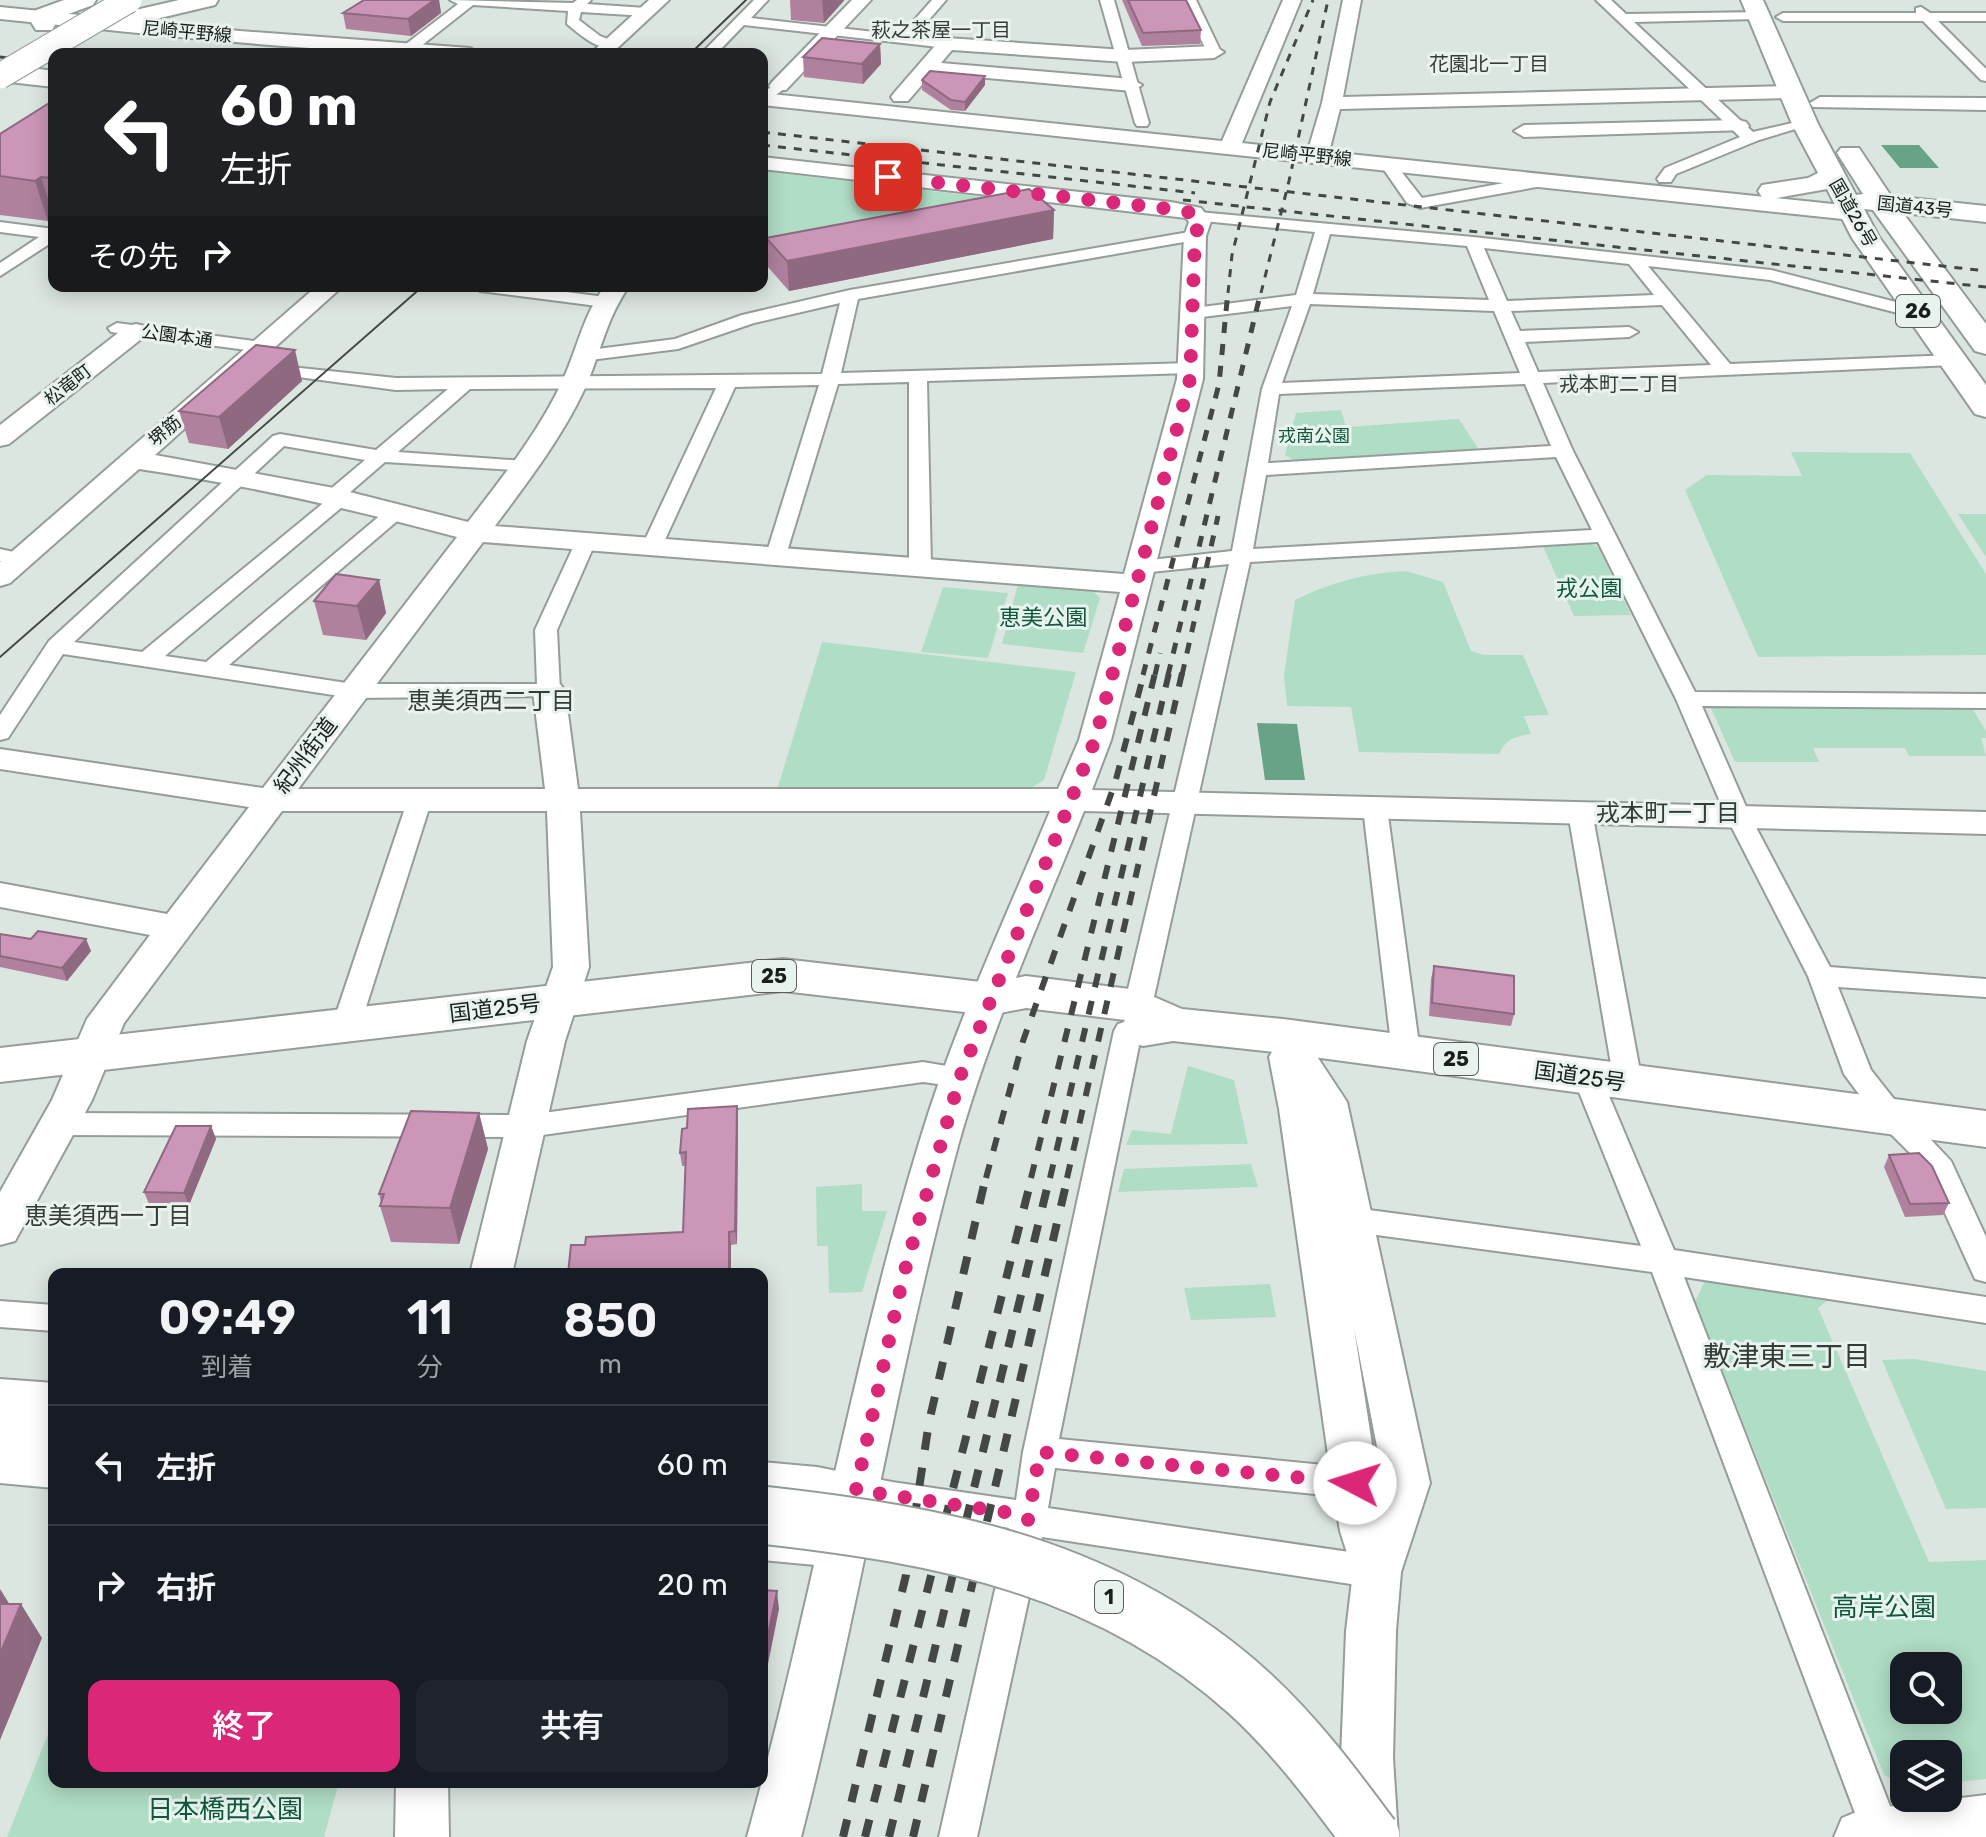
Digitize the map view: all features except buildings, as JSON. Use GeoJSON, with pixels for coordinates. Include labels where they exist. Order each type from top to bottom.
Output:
{"type":"FeatureCollection","features":[{"type":"Feature","properties":{"kind":"highway"},"geometry":{"type":"LineString","coordinates":[[41,21],[85,0]]}},
{"type":"Feature","properties":{"kind":"highway"},"geometry":{"type":"LineString","coordinates":[[5,77],[113,0]]}},
{"type":"Feature","properties":{"kind":"highway"},"geometry":{"type":"LineString","coordinates":[[52,48],[129,0]]}},
{"type":"Feature","properties":{"kind":"highway"},"geometry":{"type":"LineString","coordinates":[[61,48],[122,20],[207,0]]}},
{"type":"Feature","properties":{"kind":"highway","name":"国道26号"},"geometry":{"type":"LineString","coordinates":[[1767,8],[1790,92],[1866,238],[1986,407]]}},
{"type":"Feature","properties":{"kind":"highway","name":"国道26号"},"geometry":{"type":"LineString","coordinates":[[1767,8],[1820,103],[1887,210],[1983,337]]}},
{"type":"Feature","properties":{"kind":"highway"},"geometry":{"type":"LineString","coordinates":[[5,77],[48,50]]}},
{"type":"Feature","properties":{"kind":"highway"},"geometry":{"type":"LineString","coordinates":[[5,77],[48,55]]}},
{"type":"Feature","properties":{"kind":"highway"},"geometry":{"type":"LineString","coordinates":[[1771,191],[1815,185],[1843,196]]}},
{"type":"Feature","properties":{"kind":"highway","name":"国道43号"},"geometry":{"type":"LineString","coordinates":[[1843,196],[1887,210],[1979,222]]}},
{"type":"Feature","properties":{"kind":"highway"},"geometry":{"type":"LineString","coordinates":[[1914,248],[1919,236],[1926,232],[1979,222]]}},
{"type":"Feature","properties":{"kind":"highway","name":"国道25号"},"geometry":{"type":"LineString","coordinates":[[0,1065],[783,975],[990,999],[1019,1015],[1146,1021],[1283,1036],[1986,1129]]}},
{"type":"Feature","properties":{"kind":"highway"},"geometry":{"type":"LineString","coordinates":[[0,1402],[48,1406]]}},
{"type":"Feature","properties":{"kind":"highway"},"geometry":{"type":"LineString","coordinates":[[0,1438],[48,1442]]}},
{"type":"Feature","properties":{"kind":"highway","name":"1"},"geometry":{"type":"LineString","coordinates":[[768,1516],[898,1532],[980,1549],[1062,1576],[1121,1603],[1174,1634],[1231,1676],[1282,1725],[1332,1784],[1371,1837]]}},
{"type":"Feature","properties":{"kind":"street"},"geometry":{"type":"LineString","coordinates":[[457,0],[653,6]]}},
{"type":"Feature","properties":{"kind":"street"},"geometry":{"type":"LineString","coordinates":[[401,47],[471,0]]}},
{"type":"Feature","properties":{"kind":"street"},"geometry":{"type":"LineString","coordinates":[[714,48],[761,0]]}},
{"type":"Feature","properties":{"kind":"street"},"geometry":{"type":"LineString","coordinates":[[768,92],[862,0],[879,0]]}},
{"type":"Feature","properties":{"kind":"street"},"geometry":{"type":"LineString","coordinates":[[905,39],[939,0]]}},
{"type":"Feature","properties":{"kind":"street"},"geometry":{"type":"LineString","coordinates":[[1107,0],[1142,123]]}},
{"type":"Feature","properties":{"kind":"street"},"geometry":{"type":"LineString","coordinates":[[742,21],[947,44],[1125,56],[1214,52],[1189,0]]}},
{"type":"Feature","properties":{"kind":"street"},"geometry":{"type":"LineString","coordinates":[[1233,140],[1292,0]]}},
{"type":"Feature","properties":{"kind":"street"},"geometry":{"type":"LineString","coordinates":[[1319,149],[1332,103],[1352,0]]}},
{"type":"Feature","properties":{"kind":"street"},"geometry":{"type":"LineString","coordinates":[[1604,0],[1615,0]]}},
{"type":"Feature","properties":{"kind":"street"},"geometry":{"type":"LineString","coordinates":[[1604,0],[1745,132]]}},
{"type":"Feature","properties":{"kind":"street"},"geometry":{"type":"LineString","coordinates":[[1661,0],[1676,17]]}},
{"type":"Feature","properties":{"kind":"street"},"geometry":{"type":"LineString","coordinates":[[1910,0],[1986,77]]}},
{"type":"Feature","properties":{"kind":"street"},"geometry":{"type":"LineString","coordinates":[[580,4],[572,21],[604,48]]}},
{"type":"Feature","properties":{"kind":"street"},"geometry":{"type":"LineString","coordinates":[[606,48],[653,6]]}},
{"type":"Feature","properties":{"kind":"street"},"geometry":{"type":"LineString","coordinates":[[1623,18],[1676,17],[1767,8],[1926,17],[1986,17]]}},
{"type":"Feature","properties":{"kind":"street","name":"尼崎平野線"},"geometry":{"type":"LineString","coordinates":[[0,13],[41,21],[277,48]]}},
{"type":"Feature","properties":{"kind":"street","name":"尼崎平野線"},"geometry":{"type":"LineString","coordinates":[[0,20],[411,48]]}},
{"type":"Feature","properties":{"kind":"street"},"geometry":{"type":"LineString","coordinates":[[901,97],[947,44]]}},
{"type":"Feature","properties":{"kind":"street"},"geometry":{"type":"LineString","coordinates":[[926,67],[1132,85]]}},
{"type":"Feature","properties":{"kind":"street"},"geometry":{"type":"LineString","coordinates":[[5,77],[48,80]]}},
{"type":"Feature","properties":{"kind":"street"},"geometry":{"type":"LineString","coordinates":[[5,77],[48,89]]}},
{"type":"Feature","properties":{"kind":"street"},"geometry":{"type":"LineString","coordinates":[[1332,103],[1790,92]]}},
{"type":"Feature","properties":{"kind":"street","name":"尼崎平野線"},"geometry":{"type":"LineString","coordinates":[[768,94],[901,97],[1142,123],[1233,140]]}},
{"type":"Feature","properties":{"kind":"street","name":"尼崎平野線"},"geometry":{"type":"LineString","coordinates":[[768,94],[1542,173],[1843,196]]}},
{"type":"Feature","properties":{"kind":"street"},"geometry":{"type":"LineString","coordinates":[[1388,164],[1413,200],[1420,203],[1542,173],[1524,131],[1501,98]]}},
{"type":"Feature","properties":{"kind":"street"},"geometry":{"type":"LineString","coordinates":[[1820,103],[1986,104]]}},
{"type":"Feature","properties":{"kind":"street"},"geometry":{"type":"LineString","coordinates":[[1524,131],[1745,132],[1805,124]]}},
{"type":"Feature","properties":{"kind":"street"},"geometry":{"type":"LineString","coordinates":[[1665,179],[1670,171],[1745,132]]}},
{"type":"Feature","properties":{"kind":"street","name":"尼崎平野線"},"geometry":{"type":"LineString","coordinates":[[1319,149],[1388,164],[1665,179],[1771,191]]}},
{"type":"Feature","properties":{"kind":"street"},"geometry":{"type":"LineString","coordinates":[[768,164],[1171,209],[1197,226]]}},
{"type":"Feature","properties":{"kind":"street"},"geometry":{"type":"LineString","coordinates":[[774,1837],[808,1711],[903,1277],[960,1077],[1095,740],[1139,576],[1191,368],[1197,226]]}},
{"type":"Feature","properties":{"kind":"street"},"geometry":{"type":"LineString","coordinates":[[579,368],[678,344],[748,319],[850,295],[1197,226],[1324,228],[1771,275],[1921,314]]}},
{"type":"Feature","properties":{"kind":"street"},"geometry":{"type":"LineString","coordinates":[[0,227],[48,233]]}},
{"type":"Feature","properties":{"kind":"street"},"geometry":{"type":"LineString","coordinates":[[958,1837],[1028,1520],[1040,1452],[1146,1021],[1184,801],[1241,556],[1271,389],[1324,228]]}},
{"type":"Feature","properties":{"kind":"street"},"geometry":{"type":"LineString","coordinates":[[0,271],[48,238]]}},
{"type":"Feature","properties":{"kind":"street"},"geometry":{"type":"LineString","coordinates":[[1473,242],[1563,451],[1687,699],[1739,818],[1821,976],[1858,1074],[1891,1116],[1936,1161],[1986,1270]]}},
{"type":"Feature","properties":{"kind":"street"},"geometry":{"type":"LineString","coordinates":[[1634,260],[1724,369]]}},
{"type":"Feature","properties":{"kind":"street","name":"堺筋"},"geometry":{"type":"LineString","coordinates":[[7,563],[131,460],[247,352],[323,292]]}},
{"type":"Feature","properties":{"kind":"street"},"geometry":{"type":"LineString","coordinates":[[575,292],[611,294]]}},
{"type":"Feature","properties":{"kind":"street","name":"紀州街道"},"geometry":{"type":"LineString","coordinates":[[0,1229],[60,1124],[94,1056],[106,1019],[525,467],[579,368],[611,294]]}},
{"type":"Feature","properties":{"kind":"street"},"geometry":{"type":"LineString","coordinates":[[776,555],[830,379],[850,295]]}},
{"type":"Feature","properties":{"kind":"street"},"geometry":{"type":"LineString","coordinates":[[1194,313],[1303,299],[1500,306],[1667,300]]}},
{"type":"Feature","properties":{"kind":"street","name":"公園本通"},"geometry":{"type":"LineString","coordinates":[[127,330],[396,384],[466,383],[579,368]]}},
{"type":"Feature","properties":{"kind":"street","name":"松竜町"},"geometry":{"type":"LineString","coordinates":[[0,438],[127,330]]}},
{"type":"Feature","properties":{"kind":"street"},"geometry":{"type":"LineString","coordinates":[[1514,337],[1629,332]]}},
{"type":"Feature","properties":{"kind":"street"},"geometry":{"type":"LineString","coordinates":[[1541,336],[1550,350],[1597,375]]}},
{"type":"Feature","properties":{"kind":"street"},"geometry":{"type":"LineString","coordinates":[[1572,362],[1649,357]]}},
{"type":"Feature","properties":{"kind":"street"},"geometry":{"type":"LineString","coordinates":[[1271,389],[1953,360]]}},
{"type":"Feature","properties":{"kind":"street"},"geometry":{"type":"LineString","coordinates":[[579,368],[728,382],[1191,368]]}},
{"type":"Feature","properties":{"kind":"street"},"geometry":{"type":"LineString","coordinates":[[918,378],[920,565]]}},
{"type":"Feature","properties":{"kind":"street"},"geometry":{"type":"LineString","coordinates":[[653,544],[728,382]]}},
{"type":"Feature","properties":{"kind":"street"},"geometry":{"type":"LineString","coordinates":[[147,659],[338,497],[378,456],[466,383]]}},
{"type":"Feature","properties":{"kind":"street"},"geometry":{"type":"LineString","coordinates":[[0,733],[57,646],[280,440],[378,456],[525,467]]}},
{"type":"Feature","properties":{"kind":"street"},"geometry":{"type":"LineString","coordinates":[[1259,469],[1563,451]]}},
{"type":"Feature","properties":{"kind":"street"},"geometry":{"type":"LineString","coordinates":[[131,460],[240,477],[338,497],[477,533],[920,565],[1139,576],[1241,556],[1605,535]]}},
{"type":"Feature","properties":{"kind":"street"},"geometry":{"type":"LineString","coordinates":[[212,668],[396,512]]}},
{"type":"Feature","properties":{"kind":"street"},"geometry":{"type":"LineString","coordinates":[[492,1268],[546,1041],[571,967],[563,801],[549,691],[546,630],[586,541]]}},
{"type":"Feature","properties":{"kind":"street"},"geometry":{"type":"LineString","coordinates":[[57,646],[353,691],[549,691]]}},
{"type":"Feature","properties":{"kind":"street"},"geometry":{"type":"LineString","coordinates":[[1687,699],[1986,701]]}},
{"type":"Feature","properties":{"kind":"street"},"geometry":{"type":"LineString","coordinates":[[0,759],[271,800],[1184,801],[1986,823]]}},
{"type":"Feature","properties":{"kind":"street"},"geometry":{"type":"LineString","coordinates":[[346,1026],[419,802]]}},
{"type":"Feature","properties":{"kind":"street"},"geometry":{"type":"LineString","coordinates":[[1375,808],[1406,1052]]}},
{"type":"Feature","properties":{"kind":"street"},"geometry":{"type":"LineString","coordinates":[[1580,812],[1608,1080],[1663,1261],[1872,1836],[1986,1822]]}},
{"type":"Feature","properties":{"kind":"street"},"geometry":{"type":"LineString","coordinates":[[0,895],[174,927]]}},
{"type":"Feature","properties":{"kind":"street"},"geometry":{"type":"LineString","coordinates":[[1821,976],[1986,988]]}},
{"type":"Feature","properties":{"kind":"street"},"geometry":{"type":"LineString","coordinates":[[1283,1036],[1327,1102],[1407,1483],[1377,1572],[1371,1631],[1367,1758],[1371,1837]]}},
{"type":"Feature","properties":{"kind":"street"},"geometry":{"type":"LineString","coordinates":[[1283,1036],[1299,1109],[1355,1483],[1364,1531],[1377,1572]]}},
{"type":"Feature","properties":{"kind":"street"},"geometry":{"type":"LineString","coordinates":[[60,1124],[528,1126],[923,1072],[960,1077]]}},
{"type":"Feature","properties":{"kind":"street"},"geometry":{"type":"LineString","coordinates":[[1354,1220],[1663,1261],[1986,1310]]}},
{"type":"Feature","properties":{"kind":"street"},"geometry":{"type":"LineString","coordinates":[[0,1314],[48,1318]]}},
{"type":"Feature","properties":{"kind":"street"},"geometry":{"type":"LineString","coordinates":[[0,1446],[48,1450]]}},
{"type":"Feature","properties":{"kind":"street"},"geometry":{"type":"LineString","coordinates":[[1040,1452],[1355,1483]]}},
{"type":"Feature","properties":{"kind":"street"},"geometry":{"type":"LineString","coordinates":[[0,1468],[48,1472]]}},
{"type":"Feature","properties":{"kind":"street"},"geometry":{"type":"LineString","coordinates":[[768,1478],[1377,1572]]}},
{"type":"Feature","properties":{"kind":"street"},"geometry":{"type":"LineString","coordinates":[[768,1545],[842,1552]]}},
{"type":"Feature","properties":{"kind":"street"},"geometry":{"type":"LineString","coordinates":[[422,1788],[422,1837]]}},
{"type":"Feature","properties":{"kind":"green space"},"geometry":{"type":"Polygon","coordinates":[[[768,172],[1052,207],[920,221],[777,245],[768,243],[768,172]]]}},
{"type":"Feature","properties":{"kind":"green space","name":"戎南公園"},"geometry":{"type":"Polygon","coordinates":[[[1341,410],[1346,427],[1459,419],[1479,450],[1296,461],[1285,455],[1296,413],[1341,410]]]}},
{"type":"Feature","properties":{"kind":"green space"},"geometry":{"type":"Polygon","coordinates":[[[1791,452],[1910,453],[1986,574],[1986,655],[1758,657],[1685,490],[1707,475],[1802,476],[1791,452]]]}},
{"type":"Feature","properties":{"kind":"green space"},"geometry":{"type":"Polygon","coordinates":[[[1958,514],[1986,514],[1986,557],[1958,514]]]}},
{"type":"Feature","properties":{"kind":"green space","name":"戎公園"},"geometry":{"type":"Polygon","coordinates":[[[1588,543],[1598,547],[1631,615],[1574,616],[1543,546],[1588,543]]]}},
{"type":"Feature","properties":{"kind":"green space"},"geometry":{"type":"Polygon","coordinates":[[[1406,571],[1443,582],[1471,651],[1484,655],[1523,655],[1549,715],[1524,716],[1531,734],[1511,740],[1499,754],[1359,752],[1351,707],[1287,706],[1284,675],[1295,600],[1349,580],[1406,571]]]}},
{"type":"Feature","properties":{"kind":"green space","name":"恵美公園"},"geometry":{"type":"Polygon","coordinates":[[[1018,584],[1091,589],[1100,598],[1083,653],[1002,644],[1018,584]]]}},
{"type":"Feature","properties":{"kind":"green space"},"geometry":{"type":"Polygon","coordinates":[[[943,587],[1008,593],[988,658],[921,652],[943,587]]]}},
{"type":"Feature","properties":{"kind":"green space"},"geometry":{"type":"Polygon","coordinates":[[[822,642],[1076,672],[1044,780],[1031,788],[778,787],[822,642]]]}},
{"type":"Feature","properties":{"kind":"green space"},"geometry":{"type":"Polygon","coordinates":[[[1711,708],[1972,708],[1986,731],[1986,738],[1981,738],[1986,756],[1909,756],[1905,748],[1813,748],[1819,762],[1735,762],[1711,708]]]}},
{"type":"Feature","properties":{"kind":"green space"},"geometry":{"type":"Polygon","coordinates":[[[1188,1066],[1234,1080],[1248,1144],[1126,1145],[1132,1130],[1171,1134],[1188,1066]]]}},
{"type":"Feature","properties":{"kind":"green space"},"geometry":{"type":"Polygon","coordinates":[[[1251,1164],[1258,1187],[1118,1192],[1124,1169],[1251,1164]]]}},
{"type":"Feature","properties":{"kind":"green space"},"geometry":{"type":"Polygon","coordinates":[[[862,1184],[862,1211],[887,1211],[862,1292],[829,1293],[828,1246],[817,1246],[816,1187],[862,1184]]]}},
{"type":"Feature","properties":{"kind":"green space","name":"高岸公園"},"geometry":{"type":"Polygon","coordinates":[[[1706,1278],[1828,1300],[1818,1308],[1929,1562],[1986,1560],[1986,1779],[1962,1782],[1962,1740],[1890,1740],[1890,1778],[1884,1775],[1695,1302],[1706,1278]]]}},
{"type":"Feature","properties":{"kind":"green space"},"geometry":{"type":"Polygon","coordinates":[[[1270,1284],[1276,1317],[1191,1320],[1184,1288],[1270,1284]]]}},
{"type":"Feature","properties":{"kind":"green space"},"geometry":{"type":"Polygon","coordinates":[[[1914,1359],[1986,1371],[1986,1508],[1946,1509],[1882,1360],[1914,1359]]]}},
{"type":"Feature","properties":{"kind":"green space","name":"日本橋西公園"},"geometry":{"type":"Polygon","coordinates":[[[48,1734],[48,1788],[337,1788],[324,1837],[7,1837],[48,1734]]]}},
{"type":"Feature","properties":{"kind":"shaded area"},"geometry":{"type":"Polygon","coordinates":[[[1881,145],[1919,145],[1939,168],[1900,168],[1881,145]]]}},
{"type":"Feature","properties":{"kind":"shaded area"},"geometry":{"type":"Polygon","coordinates":[[[1257,723],[1297,724],[1305,780],[1265,780],[1257,723]]]}},
{"type":"Feature","properties":{"kind":"tram line"},"geometry":{"type":"LineString","coordinates":[[696,48],[746,0]]}},
{"type":"Feature","properties":{"kind":"tram line"},"geometry":{"type":"LineString","coordinates":[[0,657],[416,292]]}},
{"type":"Feature","properties":{"kind":"railway"},"geometry":{"type":"LineString","coordinates":[[1249,187],[1270,102],[1313,0]]}},
{"type":"Feature","properties":{"kind":"railway"},"geometry":{"type":"LineString","coordinates":[[1286,192],[1328,0]]}},
{"type":"Feature","properties":{"kind":"railway"},"geometry":{"type":"LineString","coordinates":[[0,57],[48,62]]}},
{"type":"Feature","properties":{"kind":"railway"},"geometry":{"type":"LineString","coordinates":[[768,133],[1249,187]]}},
{"type":"Feature","properties":{"kind":"railway"},"geometry":{"type":"LineString","coordinates":[[768,146],[1195,193]]}},
{"type":"Feature","properties":{"kind":"railway"},"geometry":{"type":"LineString","coordinates":[[1244,207],[1249,187]]}},
{"type":"Feature","properties":{"kind":"railway"},"geometry":{"type":"LineString","coordinates":[[1249,187],[1286,192]]}},
{"type":"Feature","properties":{"kind":"railway"},"geometry":{"type":"LineString","coordinates":[[1282,211],[1286,192]]}},
{"type":"Feature","properties":{"kind":"railway"},"geometry":{"type":"LineString","coordinates":[[1286,192],[1986,271]]}},
{"type":"Feature","properties":{"kind":"railway"},"geometry":{"type":"LineString","coordinates":[[1183,200],[1244,207]]}},
{"type":"Feature","properties":{"kind":"railway"},"geometry":{"type":"LineString","coordinates":[[1228,293],[1232,255],[1244,207]]}},
{"type":"Feature","properties":{"kind":"railway"},"geometry":{"type":"LineString","coordinates":[[1244,207],[1282,211]]}},
{"type":"Feature","properties":{"kind":"railway"},"geometry":{"type":"LineString","coordinates":[[1261,293],[1282,211]]}},
{"type":"Feature","properties":{"kind":"railway"},"geometry":{"type":"LineString","coordinates":[[1282,211],[1986,287]]}},
{"type":"Feature","properties":{"kind":"railway"},"geometry":{"type":"LineString","coordinates":[[1143,675],[1219,384],[1228,291]]}},
{"type":"Feature","properties":{"kind":"railway"},"geometry":{"type":"LineString","coordinates":[[1168,675],[1261,291]]}},
{"type":"Feature","properties":{"kind":"railway"},"geometry":{"type":"LineString","coordinates":[[1182,675],[1218,516]]}},
{"type":"Feature","properties":{"kind":"railway"},"geometry":{"type":"LineString","coordinates":[[1155,675],[1160,653]]}},
{"type":"Feature","properties":{"kind":"railway"},"geometry":{"type":"LineString","coordinates":[[986,1178],[1023,1041],[1115,783],[1144,673]]}},
{"type":"Feature","properties":{"kind":"railway"},"geometry":{"type":"LineString","coordinates":[[1031,1178],[1155,673]]}},
{"type":"Feature","properties":{"kind":"railway"},"geometry":{"type":"LineString","coordinates":[[1050,1178],[1169,673]]}},
{"type":"Feature","properties":{"kind":"railway"},"geometry":{"type":"LineString","coordinates":[[1067,1178],[1182,673]]}},
{"type":"Feature","properties":{"kind":"railway"},"geometry":{"type":"LineString","coordinates":[[843,1837],[906,1575],[929,1422],[986,1176]]}},
{"type":"Feature","properties":{"kind":"railway"},"geometry":{"type":"LineString","coordinates":[[865,1837],[1032,1176]]}},
{"type":"Feature","properties":{"kind":"railway"},"geometry":{"type":"LineString","coordinates":[[889,1837],[1050,1176]]}},
{"type":"Feature","properties":{"kind":"railway"},"geometry":{"type":"LineString","coordinates":[[913,1837],[1068,1176]]}},
{"type":"Feature","properties":{"kind":"district","name":"萩之茶屋一丁目"},"geometry":{"type":"Point","coordinates":[941,30]}},
{"type":"Feature","properties":{"kind":"district","name":"花園北一丁目"},"geometry":{"type":"Point","coordinates":[1489,64]}},
{"type":"Feature","properties":{"kind":"district","name":"戎本町二丁目"},"geometry":{"type":"Point","coordinates":[1619,384]}},
{"type":"Feature","properties":{"kind":"district","name":"恵美須西二丁目"},"geometry":{"type":"Point","coordinates":[491,701]}},
{"type":"Feature","properties":{"kind":"district","name":"戎本町一丁目"},"geometry":{"type":"Point","coordinates":[1668,813]}},
{"type":"Feature","properties":{"kind":"district","name":"恵美須西一丁目"},"geometry":{"type":"Point","coordinates":[108,1216]}},
{"type":"Feature","properties":{"kind":"district","name":"敷津東三丁目"},"geometry":{"type":"Point","coordinates":[1787,1356]}},
{"type":"Feature","properties":{"kind":"route"},"geometry":{"type":"LineString","coordinates":[[888,177],[1171,209],[1193,213],[1200,221],[1195,236],[1190,379],[1095,740],[960,1077],[903,1277],[856,1490],[1011,1513],[1028,1520],[1040,1452],[1355,1483]]}}]}
